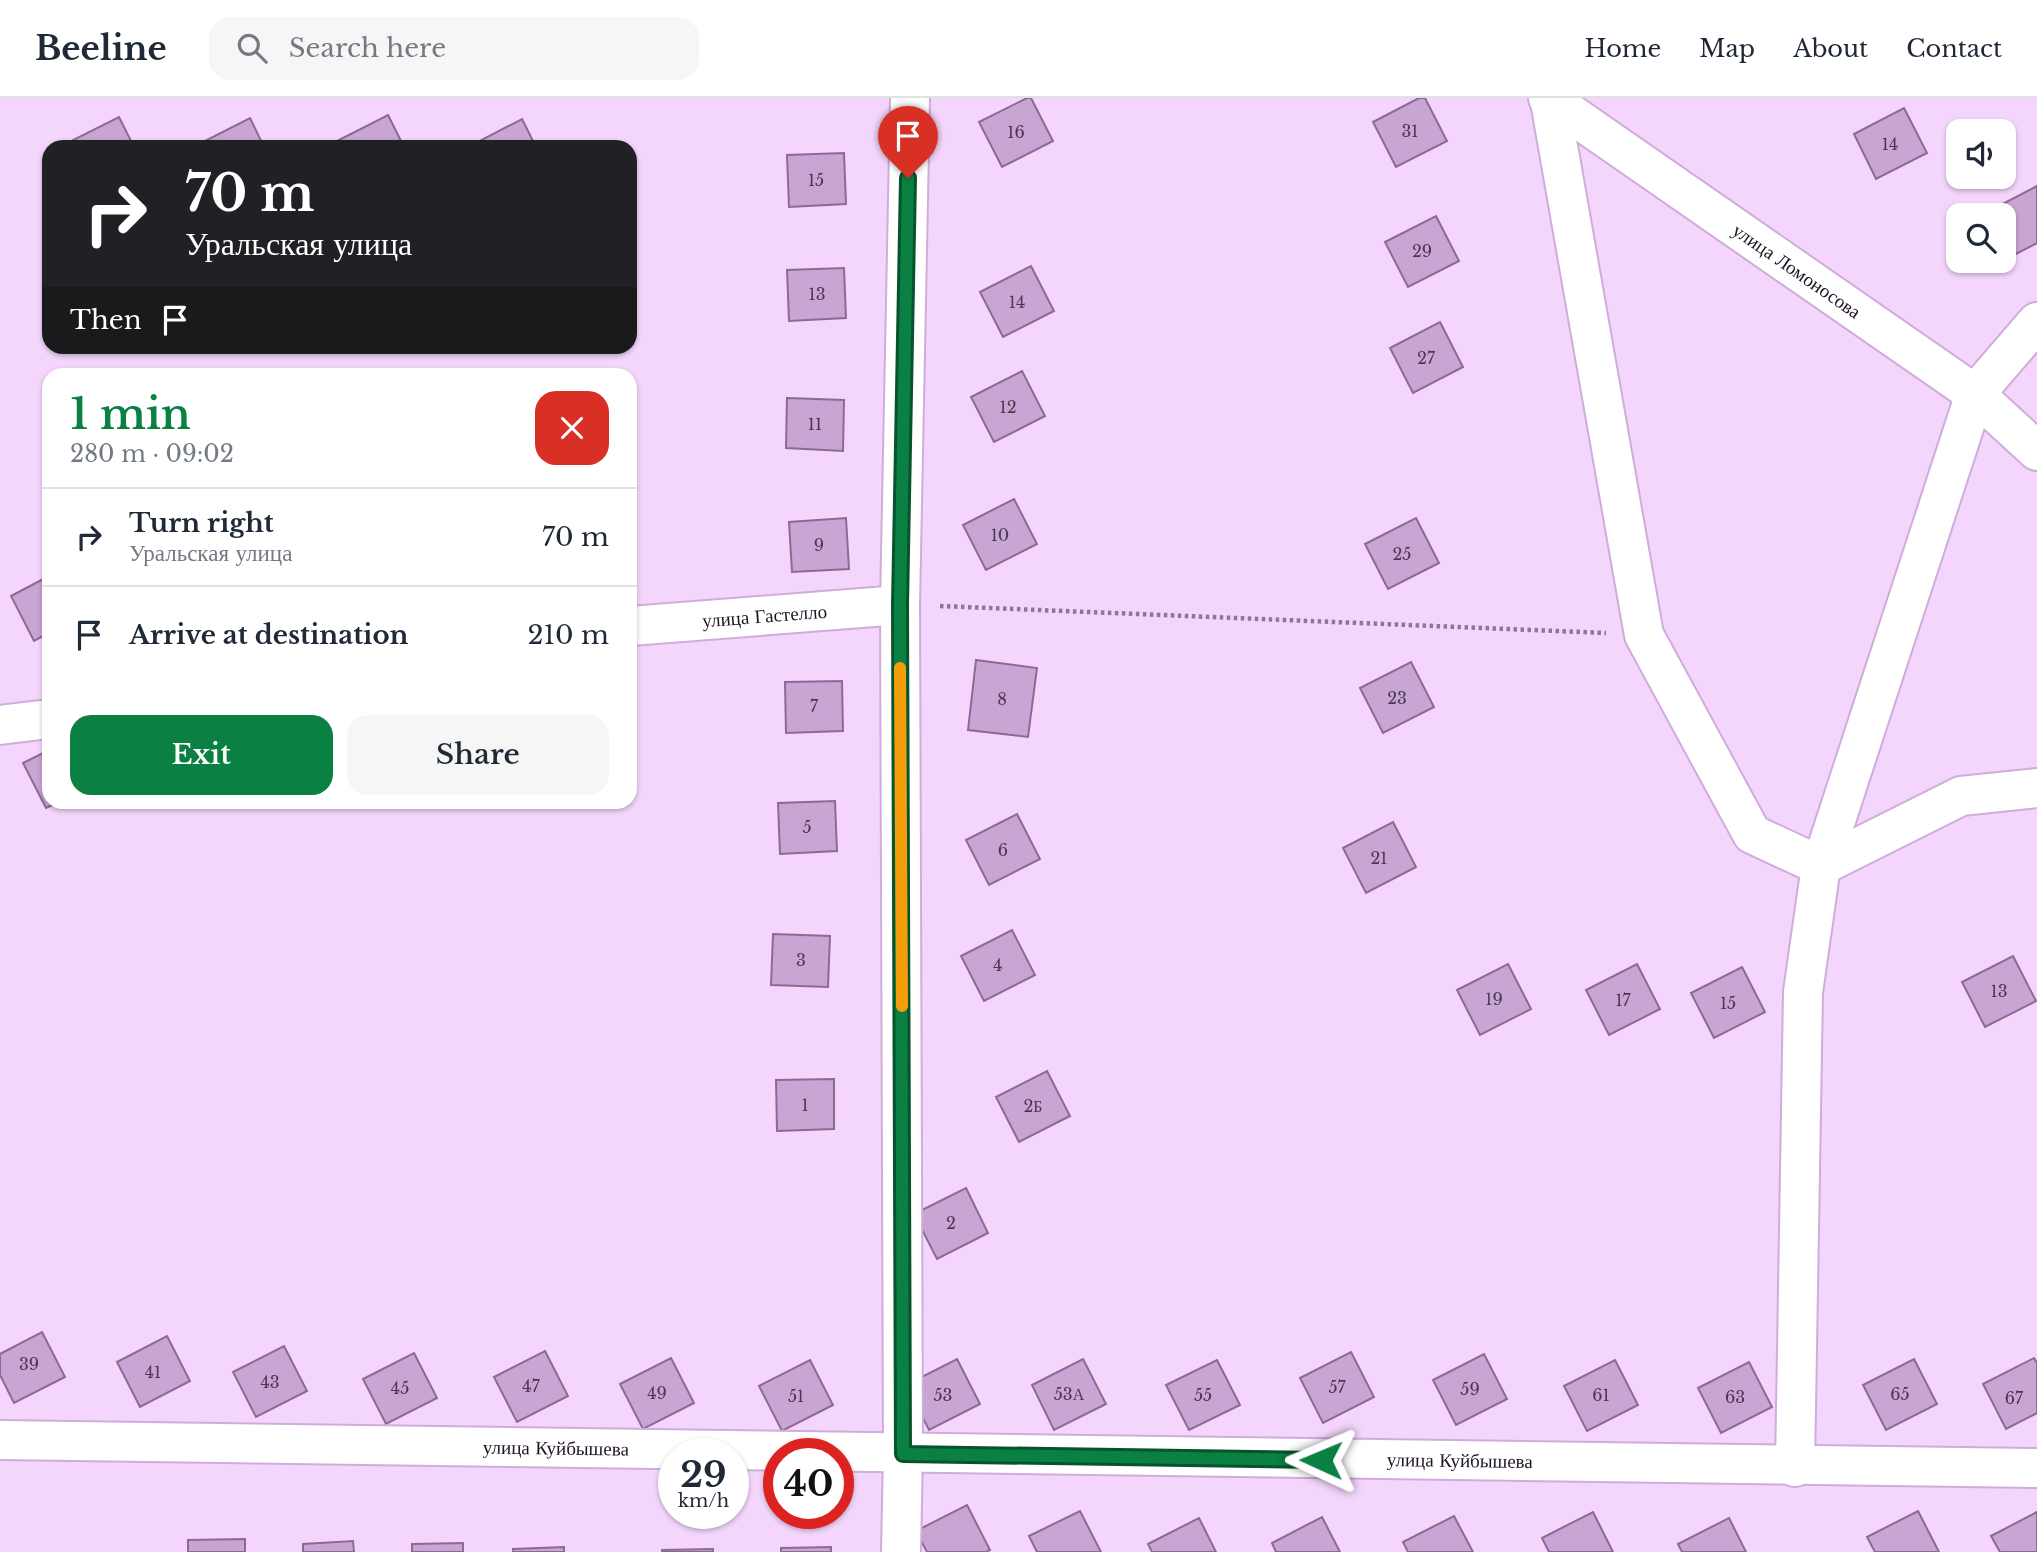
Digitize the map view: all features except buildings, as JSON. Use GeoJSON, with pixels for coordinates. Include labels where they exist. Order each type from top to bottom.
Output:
{"type":"FeatureCollection","features":[{"type":"Feature","properties":{"kind":"street"},"geometry":{"type":"LineString","coordinates":[[901,1552],[903,1454],[900,605],[910,98]]}},
{"type":"Feature","properties":{"kind":"street"},"geometry":{"type":"LineString","coordinates":[[1549,99],[1643,635],[1752,834],[1821,866]]}},
{"type":"Feature","properties":{"kind":"street","name":"улица Ломоносова"},"geometry":{"type":"LineString","coordinates":[[1549,99],[1975,394],[2037,451]]}},
{"type":"Feature","properties":{"kind":"street"},"geometry":{"type":"LineString","coordinates":[[1795,1466],[1802,992],[1821,866],[1975,394],[2037,322]]}},
{"type":"Feature","properties":{"kind":"street","name":"улица Гастелло"},"geometry":{"type":"LineString","coordinates":[[637,625],[900,605]]}},
{"type":"Feature","properties":{"kind":"street"},"geometry":{"type":"LineString","coordinates":[[0,725],[42,720]]}},
{"type":"Feature","properties":{"kind":"street"},"geometry":{"type":"LineString","coordinates":[[1821,866],[1961,796],[2037,788]]}},
{"type":"Feature","properties":{"kind":"street","name":"улица Куйбышева"},"geometry":{"type":"LineString","coordinates":[[0,1440],[2037,1468]]}},
{"type":"Feature","properties":{"kind":"path"},"geometry":{"type":"LineString","coordinates":[[900,605],[1643,635]]}},
{"type":"Feature","properties":{"kind":"slow traffic"},"geometry":{"type":"LineString","coordinates":[[900,668],[902,1006]]}},
{"type":"Feature","properties":{"kind":"route"},"geometry":{"type":"LineString","coordinates":[[908,178],[900,605],[903,1454],[1321,1460]]}}]}
